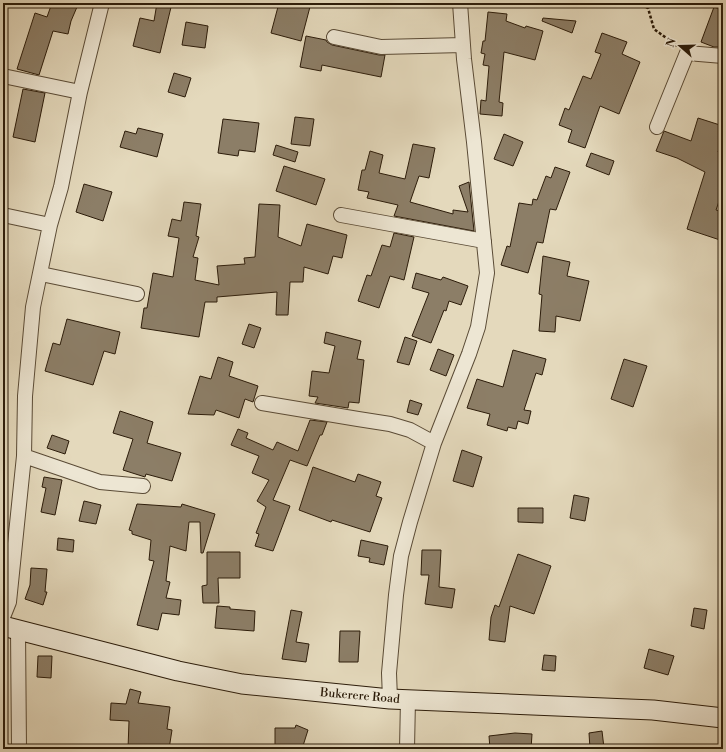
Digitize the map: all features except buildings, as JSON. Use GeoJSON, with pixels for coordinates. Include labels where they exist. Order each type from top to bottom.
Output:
{"type":"FeatureCollection","features":[{"type":"Feature","properties":{"kind":"main road","name":"Bukerere Road"},"geometry":{"type":"LineString","coordinates":[[10,628],[178,671],[242,684],[399,699],[653,710],[723,718]]}},
{"type":"Feature","properties":{"kind":"street"},"geometry":{"type":"LineString","coordinates":[[3,617],[9,602],[24,456],[24,396],[33,307],[50,225],[61,187],[80,92],[102,3]]}},
{"type":"Feature","properties":{"kind":"street"},"geometry":{"type":"LineString","coordinates":[[407,749],[399,699],[389,673],[401,556],[434,443],[478,327],[486,273],[460,3]]}},
{"type":"Feature","properties":{"kind":"street"},"geometry":{"type":"LineString","coordinates":[[334,37],[381,47],[463,45]]}},
{"type":"Feature","properties":{"kind":"street"},"geometry":{"type":"LineString","coordinates":[[657,127],[687,53],[723,56]]}},
{"type":"Feature","properties":{"kind":"street"},"geometry":{"type":"LineString","coordinates":[[3,76],[80,92]]}},
{"type":"Feature","properties":{"kind":"street"},"geometry":{"type":"LineString","coordinates":[[3,215],[50,225]]}},
{"type":"Feature","properties":{"kind":"street"},"geometry":{"type":"LineString","coordinates":[[341,215],[484,241]]}},
{"type":"Feature","properties":{"kind":"street"},"geometry":{"type":"LineString","coordinates":[[41,274],[137,294]]}},
{"type":"Feature","properties":{"kind":"street"},"geometry":{"type":"LineString","coordinates":[[262,403],[358,420],[390,424],[410,430],[434,443]]}},
{"type":"Feature","properties":{"kind":"street"},"geometry":{"type":"LineString","coordinates":[[24,456],[100,482],[143,486]]}},
{"type":"Feature","properties":{"kind":"street"},"geometry":{"type":"LineString","coordinates":[[10,628],[19,749]]}},
{"type":"Feature","properties":{"kind":"path"},"geometry":{"type":"LineString","coordinates":[[637,3],[648,8],[654,29],[687,53]]}}]}
